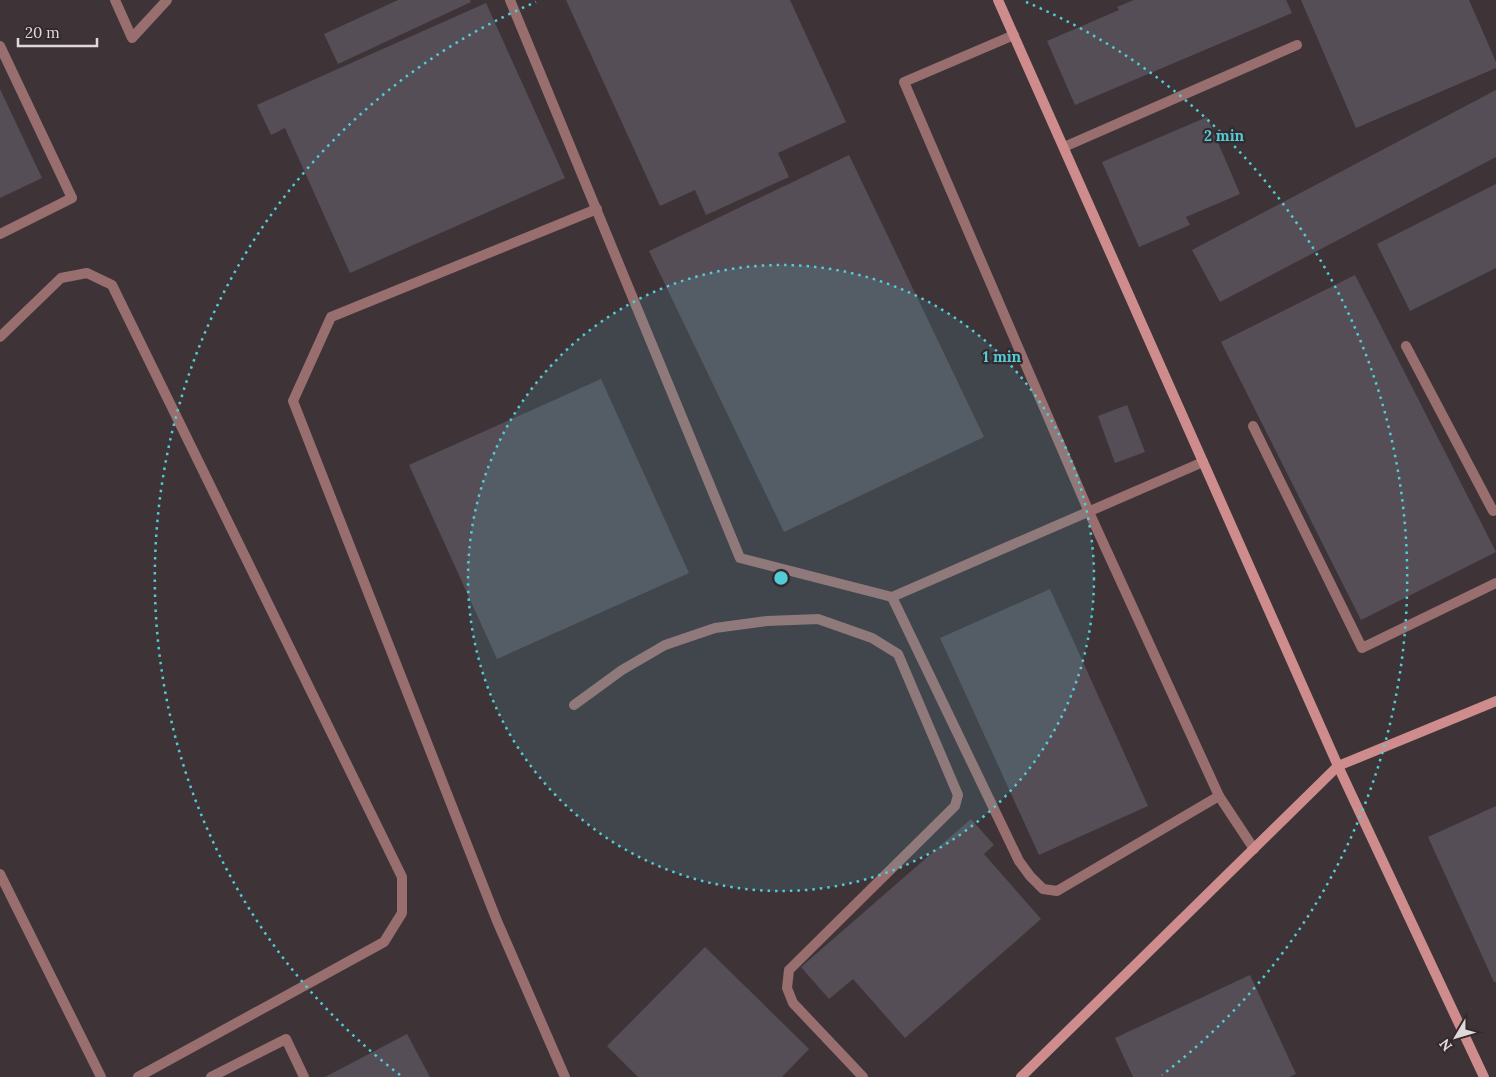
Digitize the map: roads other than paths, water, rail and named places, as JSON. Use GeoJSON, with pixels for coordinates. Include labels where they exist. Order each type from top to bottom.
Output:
{"type":"FeatureCollection","features":[{"type":"Feature","properties":{"kind":"street"},"geometry":{"type":"LineString","coordinates":[[115,0],[132,38],[167,0]]}},
{"type":"Feature","properties":{"kind":"street"},"geometry":{"type":"LineString","coordinates":[[510,0],[598,209],[740,558],[892,597],[1203,462]]}},
{"type":"Feature","properties":{"kind":"street"},"geometry":{"type":"LineString","coordinates":[[998,0],[1338,766],[1484,1077]]}},
{"type":"Feature","properties":{"kind":"street"},"geometry":{"type":"LineString","coordinates":[[1014,35],[904,82],[1089,512],[1219,796],[1254,849]]}},
{"type":"Feature","properties":{"kind":"street"},"geometry":{"type":"LineString","coordinates":[[0,46],[72,198],[0,234]]}},
{"type":"Feature","properties":{"kind":"street"},"geometry":{"type":"LineString","coordinates":[[1064,147],[1297,46]]}},
{"type":"Feature","properties":{"kind":"street"},"geometry":{"type":"LineString","coordinates":[[565,1077],[497,922],[293,401],[331,317],[598,209]]}},
{"type":"Feature","properties":{"kind":"street"},"geometry":{"type":"LineString","coordinates":[[0,337],[61,278],[87,273],[112,286],[402,877],[402,913],[384,942],[138,1077]]}},
{"type":"Feature","properties":{"kind":"street"},"geometry":{"type":"LineString","coordinates":[[1406,346],[1495,513]]}},
{"type":"Feature","properties":{"kind":"street"},"geometry":{"type":"LineString","coordinates":[[1253,426],[1362,648],[1496,583]]}},
{"type":"Feature","properties":{"kind":"street"},"geometry":{"type":"LineString","coordinates":[[892,597],[1019,861],[1043,889],[1057,891],[1219,796]]}},
{"type":"Feature","properties":{"kind":"street"},"geometry":{"type":"LineString","coordinates":[[574,705],[622,670],[665,645],[714,628],[767,621],[818,620],[872,638],[898,654],[958,795],[955,806],[789,970],[786,988],[793,1003],[863,1077]]}},
{"type":"Feature","properties":{"kind":"street"},"geometry":{"type":"LineString","coordinates":[[1020,1077],[1338,766],[1496,701]]}},
{"type":"Feature","properties":{"kind":"street"},"geometry":{"type":"LineString","coordinates":[[0,874],[101,1077]]}},
{"type":"Feature","properties":{"kind":"street"},"geometry":{"type":"LineString","coordinates":[[211,1077],[286,1039],[304,1077]]}}]}
